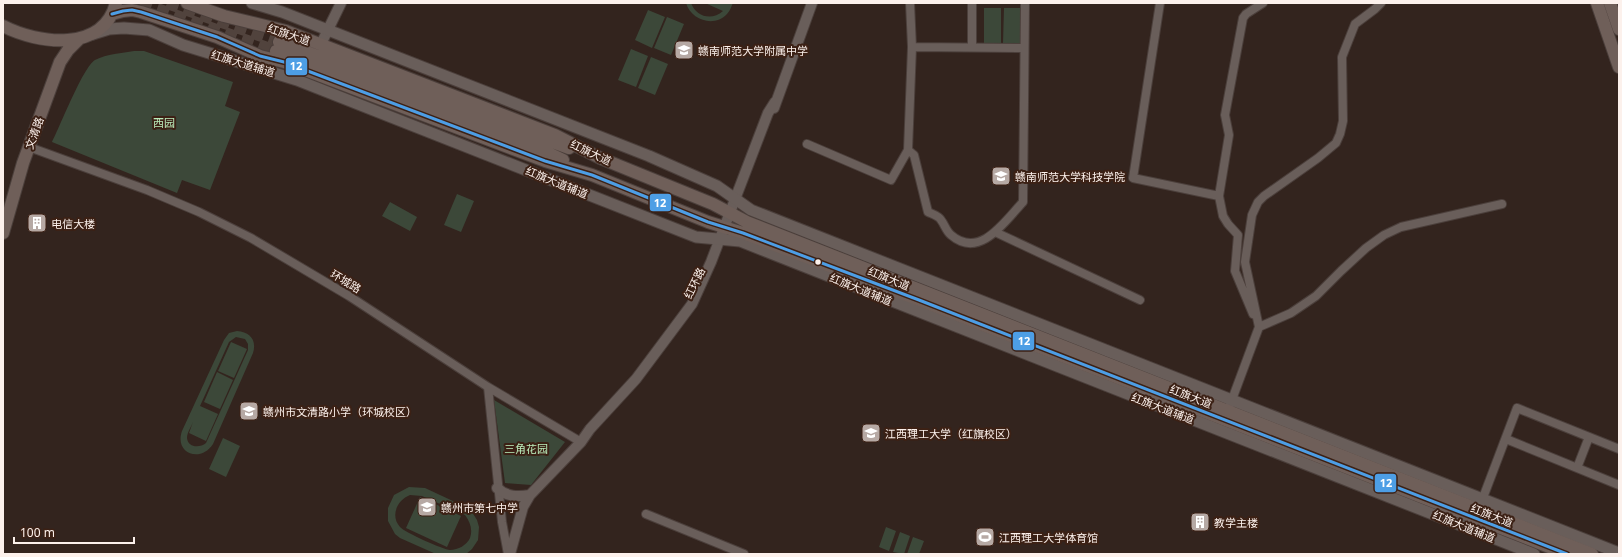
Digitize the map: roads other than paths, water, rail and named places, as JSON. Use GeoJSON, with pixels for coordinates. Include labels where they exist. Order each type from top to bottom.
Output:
{"type":"FeatureCollection","features":[{"type":"Feature","properties":{"kind":"main road","name":"红旗大道"},"geometry":{"type":"LineString","coordinates":[[187,3],[224,16],[286,31],[555,135],[600,158],[713,204],[747,222],[801,244],[1230,405],[1480,504],[1592,554]]}},
{"type":"Feature","properties":{"kind":"main road"},"geometry":{"type":"LineString","coordinates":[[252,3],[282,12],[649,156],[717,186],[751,210],[1230,405]]}},
{"type":"Feature","properties":{"kind":"main road"},"geometry":{"type":"LineString","coordinates":[[1597,3],[1619,67]]}},
{"type":"Feature","properties":{"kind":"main road"},"geometry":{"type":"LineString","coordinates":[[1610,3],[1619,29]]}},
{"type":"Feature","properties":{"kind":"main road","name":"红旗大道"},"geometry":{"type":"LineString","coordinates":[[114,8],[132,10],[152,15],[217,37],[260,56],[284,62],[545,161],[592,175],[708,222],[725,234],[919,300],[1567,554]]}},
{"type":"Feature","properties":{"kind":"main road"},"geometry":{"type":"LineString","coordinates":[[3,26],[22,34],[42,39],[65,41],[79,39],[91,34],[107,22],[114,8]]}},
{"type":"Feature","properties":{"kind":"main road","name":"红旗大道辅道"},"geometry":{"type":"LineString","coordinates":[[91,34],[109,29],[124,28],[149,30],[183,44],[297,80],[696,238],[725,234],[1534,554]]}},
{"type":"Feature","properties":{"kind":"main road","name":"文清路"},"geometry":{"type":"LineString","coordinates":[[3,233],[23,163],[60,62],[68,50],[79,39]]}},
{"type":"Feature","properties":{"kind":"main road"},"geometry":{"type":"LineString","coordinates":[[592,175],[548,153],[278,46],[323,57],[552,143],[600,158]]}},
{"type":"Feature","properties":{"kind":"main road"},"geometry":{"type":"LineString","coordinates":[[1480,504],[1619,553]]}},
{"type":"Feature","properties":{"kind":"street"},"geometry":{"type":"LineString","coordinates":[[321,44],[341,3]]}},
{"type":"Feature","properties":{"kind":"street","name":"红环路"},"geometry":{"type":"LineString","coordinates":[[509,554],[523,507],[530,495],[581,442],[590,429],[636,378],[692,304],[725,234],[737,200],[773,115],[775,102],[812,3]]}},
{"type":"Feature","properties":{"kind":"street"},"geometry":{"type":"LineString","coordinates":[[807,144],[891,180],[908,150],[912,47],[910,3]]}},
{"type":"Feature","properties":{"kind":"street"},"geometry":{"type":"LineString","coordinates":[[972,3],[972,47]]}},
{"type":"Feature","properties":{"kind":"street"},"geometry":{"type":"LineString","coordinates":[[908,150],[914,155],[928,212],[941,218],[945,228],[951,236],[966,242],[977,242],[987,239],[1022,202],[1024,3]]}},
{"type":"Feature","properties":{"kind":"street"},"geometry":{"type":"LineString","coordinates":[[1160,3],[1133,178],[1219,196]]}},
{"type":"Feature","properties":{"kind":"street"},"geometry":{"type":"LineString","coordinates":[[1259,327],[1235,271],[1238,235],[1223,216],[1219,196],[1228,135],[1225,115],[1243,18],[1246,14],[1263,3]]}},
{"type":"Feature","properties":{"kind":"street"},"geometry":{"type":"LineString","coordinates":[[1230,405],[1259,327],[1245,262],[1252,215],[1258,202],[1264,196],[1318,158],[1336,143],[1343,121],[1342,57],[1355,24],[1381,3]]}},
{"type":"Feature","properties":{"kind":"street"},"geometry":{"type":"LineString","coordinates":[[912,47],[1024,48]]}},
{"type":"Feature","properties":{"kind":"street","name":"环城路"},"geometry":{"type":"LineString","coordinates":[[29,147],[147,190],[199,212],[250,238],[349,296],[488,387],[581,442]]}},
{"type":"Feature","properties":{"kind":"street"},"geometry":{"type":"LineString","coordinates":[[1259,327],[1292,313],[1316,296],[1346,266],[1384,235],[1401,227],[1502,204]]}},
{"type":"Feature","properties":{"kind":"street"},"geometry":{"type":"LineString","coordinates":[[995,232],[1140,300]]}},
{"type":"Feature","properties":{"kind":"street"},"geometry":{"type":"LineString","coordinates":[[488,387],[497,488],[509,554]]}},
{"type":"Feature","properties":{"kind":"street"},"geometry":{"type":"LineString","coordinates":[[1480,504],[1517,408],[1619,450]]}},
{"type":"Feature","properties":{"kind":"street"},"geometry":{"type":"LineString","coordinates":[[1577,468],[1589,437]]}},
{"type":"Feature","properties":{"kind":"street"},"geometry":{"type":"LineString","coordinates":[[1506,439],[1619,485]]}},
{"type":"Feature","properties":{"kind":"street"},"geometry":{"type":"LineString","coordinates":[[497,488],[504,494],[511,496],[530,495]]}},
{"type":"Feature","properties":{"kind":"street"},"geometry":{"type":"LineString","coordinates":[[646,514],[744,554]]}},
{"type":"Feature","properties":{"kind":"tunnel"},"geometry":{"type":"LineString","coordinates":[[140,3],[276,51]]}},
{"type":"Feature","properties":{"kind":"tunnel"},"geometry":{"type":"LineString","coordinates":[[167,3],[279,42]]}},
{"type":"Feature","properties":{"kind":"place","name":"赣南师范大学附属中学"},"geometry":{"type":"Point","coordinates":[684,50]}},
{"type":"Feature","properties":{"kind":"place","name":"赣南师范大学科技学院"},"geometry":{"type":"Point","coordinates":[1001,176]}},
{"type":"Feature","properties":{"kind":"place","name":"电信大楼"},"geometry":{"type":"Point","coordinates":[37,223]}},
{"type":"Feature","properties":{"kind":"place","name":"赣州市文清路小学（环城校区）"},"geometry":{"type":"Point","coordinates":[249,411]}},
{"type":"Feature","properties":{"kind":"place","name":"江西理工大学（红旗校区）"},"geometry":{"type":"Point","coordinates":[871,433]}},
{"type":"Feature","properties":{"kind":"place","name":"赣州市第七中学"},"geometry":{"type":"Point","coordinates":[427,507]}},
{"type":"Feature","properties":{"kind":"place","name":"教学主楼"},"geometry":{"type":"Point","coordinates":[1200,522]}},
{"type":"Feature","properties":{"kind":"place","name":"江西理工大学体育馆"},"geometry":{"type":"Point","coordinates":[985,537]}},
{"type":"Feature","properties":{"kind":"park label","name":"西园"},"geometry":{"type":"Point","coordinates":[164,122]}},
{"type":"Feature","properties":{"kind":"park label","name":"三角花园"},"geometry":{"type":"Point","coordinates":[526,448]}}]}
